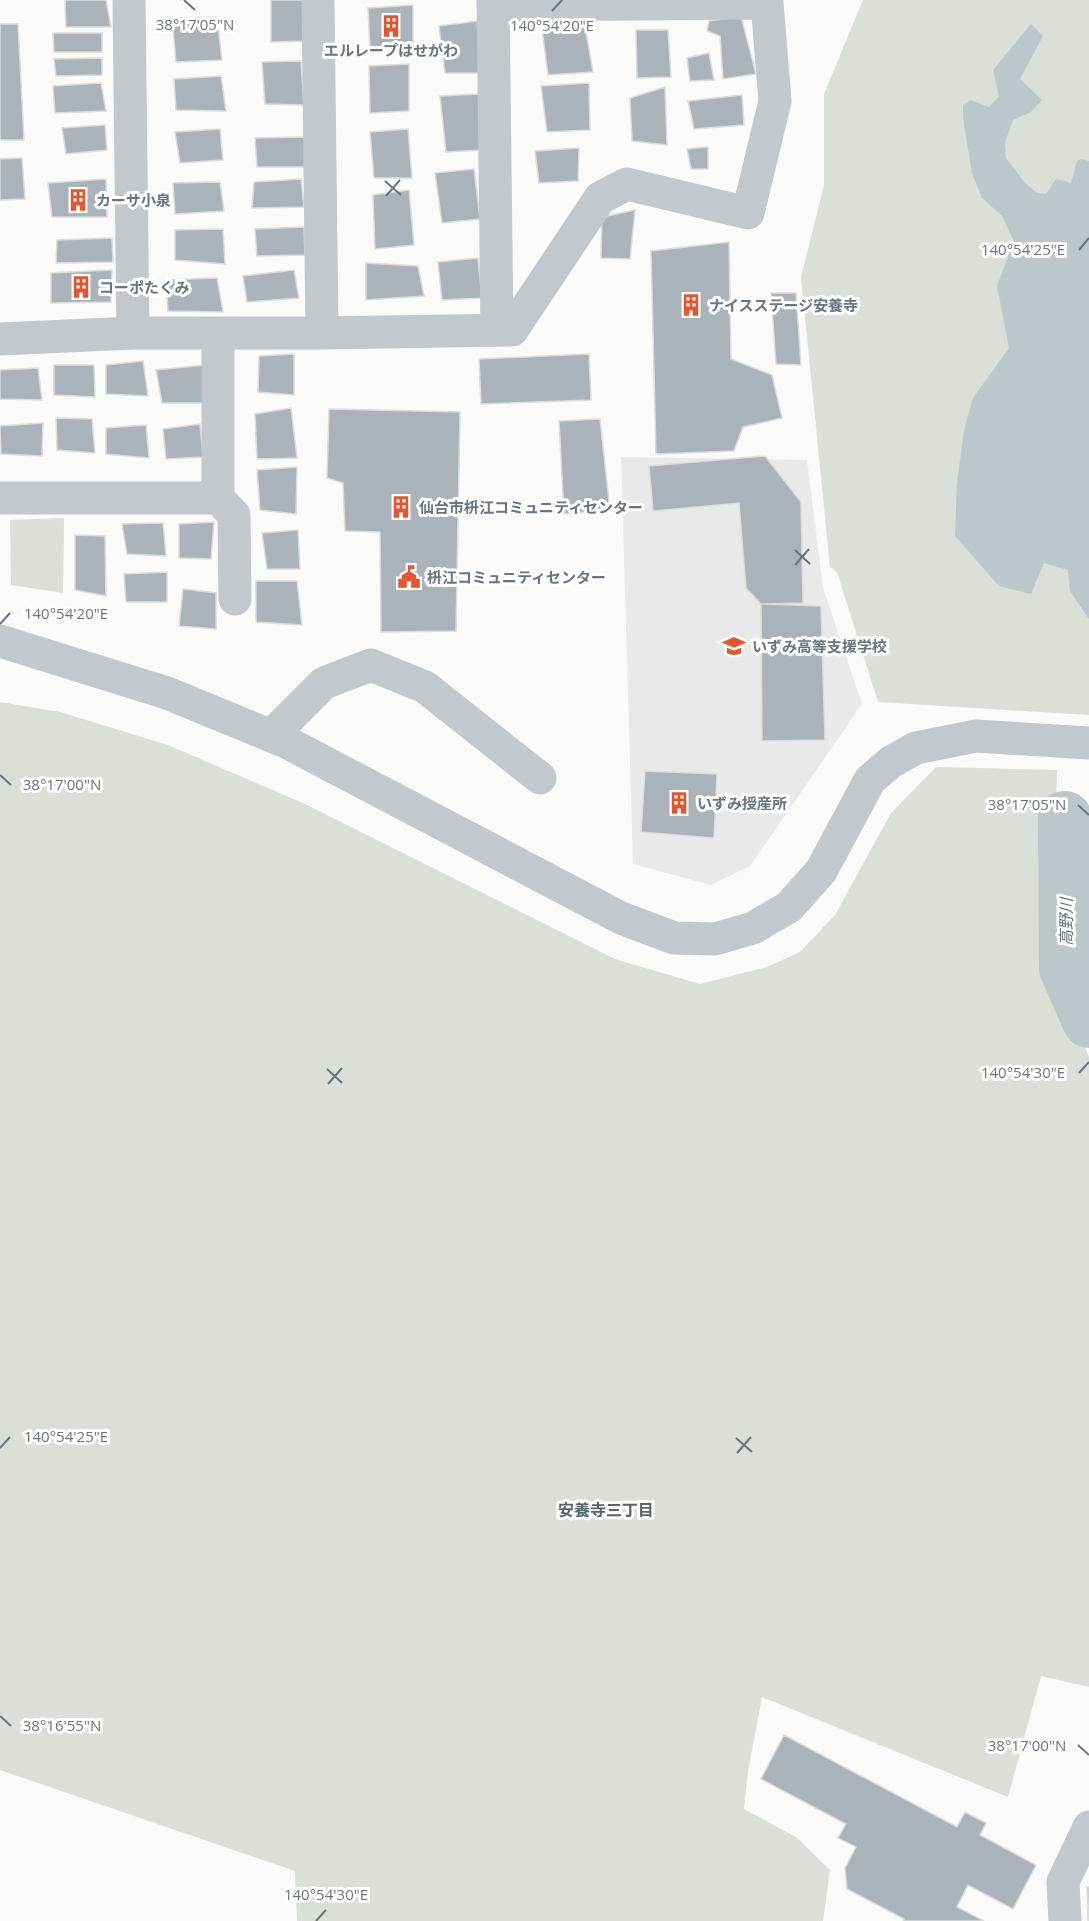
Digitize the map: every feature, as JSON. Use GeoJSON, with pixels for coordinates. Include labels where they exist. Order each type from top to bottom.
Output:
{"type":"FeatureCollection","features":[{"type":"Feature","properties":{"kind":"street"},"geometry":{"type":"LineString","coordinates":[[129,0],[133,333]]}},
{"type":"Feature","properties":{"kind":"street"},"geometry":{"type":"LineString","coordinates":[[318,0],[322,333]]}},
{"type":"Feature","properties":{"kind":"street"},"geometry":{"type":"LineString","coordinates":[[0,339],[133,333],[512,330],[600,198],[627,184],[748,213],[775,101],[767,3],[493,2],[497,330]]}},
{"type":"Feature","properties":{"kind":"street"},"geometry":{"type":"LineString","coordinates":[[218,333],[218,498],[234,515],[235,599]]}},
{"type":"Feature","properties":{"kind":"street"},"geometry":{"type":"LineString","coordinates":[[0,498],[218,498]]}},
{"type":"Feature","properties":{"kind":"street"},"geometry":{"type":"LineString","coordinates":[[0,641],[167,693],[271,736],[621,918],[674,938],[715,939],[753,928],[789,907],[821,871],[870,780],[891,762],[916,748],[976,736],[1089,743]]}},
{"type":"Feature","properties":{"kind":"street"},"geometry":{"type":"LineString","coordinates":[[271,736],[324,682],[371,665],[425,687],[540,778]]}},
{"type":"Feature","properties":{"kind":"street"},"geometry":{"type":"LineString","coordinates":[[1065,1921],[1064,1882],[1089,1827]]}},
{"type":"Feature","properties":{"kind":"shaded area"},"geometry":{"type":"Polygon","coordinates":[[[863,0],[1089,0],[1089,715],[878,702],[837,572],[830,567],[801,277],[824,185],[824,94],[863,0]]]}},
{"type":"Feature","properties":{"kind":"shaded area"},"geometry":{"type":"Polygon","coordinates":[[[1031,24],[1043,36],[1020,79],[1042,100],[1031,112],[1013,120],[1005,142],[1006,158],[1025,183],[1037,193],[1046,194],[1056,179],[1071,183],[1077,161],[1081,159],[1089,161],[1089,619],[1070,591],[1068,570],[1044,563],[1031,594],[999,586],[955,536],[957,483],[964,430],[973,398],[1009,348],[997,286],[1014,241],[1002,216],[982,198],[972,173],[963,105],[971,100],[989,107],[999,96],[993,70],[1031,24]]]}},
{"type":"Feature","properties":{"kind":"shaded area","name":"いずみ高等支援学校"},"geometry":{"type":"Polygon","coordinates":[[[621,457],[807,460],[823,588],[862,704],[750,866],[711,885],[633,864],[621,457]]]}},
{"type":"Feature","properties":{"kind":"shaded area"},"geometry":{"type":"Polygon","coordinates":[[[64,518],[63,593],[11,585],[10,520],[64,518]]]}},
{"type":"Feature","properties":{"kind":"shaded area"},"geometry":{"type":"Polygon","coordinates":[[[0,702],[60,712],[168,745],[305,804],[615,959],[700,984],[767,967],[800,952],[835,915],[891,813],[936,767],[1057,770],[1053,961],[1089,1057],[1089,1687],[1041,1676],[1008,1797],[762,1697],[748,1771],[744,1809],[796,1837],[830,1870],[823,1921],[297,1921],[295,1871],[0,1770],[0,702]]]}},
{"type":"Feature","properties":{"kind":"building"},"geometry":{"type":"Polygon","coordinates":[[[65,0],[106,0],[111,27],[66,27],[65,0]]]}},
{"type":"Feature","properties":{"kind":"building"},"geometry":{"type":"Polygon","coordinates":[[[271,0],[305,0],[306,41],[271,42],[271,0]]]}},
{"type":"Feature","properties":{"kind":"building","name":"エルレープはせがわ"},"geometry":{"type":"Polygon","coordinates":[[[413,5],[413,45],[370,49],[368,8],[413,5]]]}},
{"type":"Feature","properties":{"kind":"building"},"geometry":{"type":"Polygon","coordinates":[[[741,16],[756,74],[723,79],[720,36],[707,31],[709,21],[741,16]]]}},
{"type":"Feature","properties":{"kind":"building"},"geometry":{"type":"Polygon","coordinates":[[[217,17],[222,60],[176,62],[172,18],[217,17]]]}},
{"type":"Feature","properties":{"kind":"building"},"geometry":{"type":"Polygon","coordinates":[[[477,21],[482,73],[445,73],[439,26],[477,21]]]}},
{"type":"Feature","properties":{"kind":"building"},"geometry":{"type":"Polygon","coordinates":[[[0,24],[18,24],[24,140],[0,140],[0,24]]]}},
{"type":"Feature","properties":{"kind":"building"},"geometry":{"type":"Polygon","coordinates":[[[585,26],[593,72],[548,75],[542,29],[585,26]]]}},
{"type":"Feature","properties":{"kind":"building"},"geometry":{"type":"Polygon","coordinates":[[[636,30],[668,30],[671,77],[637,78],[636,30]]]}},
{"type":"Feature","properties":{"kind":"building"},"geometry":{"type":"Polygon","coordinates":[[[53,33],[102,33],[102,52],[54,52],[53,33]]]}},
{"type":"Feature","properties":{"kind":"building"},"geometry":{"type":"Polygon","coordinates":[[[709,53],[714,80],[690,81],[687,58],[709,53]]]}},
{"type":"Feature","properties":{"kind":"building"},"geometry":{"type":"Polygon","coordinates":[[[102,58],[102,75],[56,76],[54,59],[102,58]]]}},
{"type":"Feature","properties":{"kind":"building"},"geometry":{"type":"Polygon","coordinates":[[[301,61],[304,105],[265,104],[262,62],[301,61]]]}},
{"type":"Feature","properties":{"kind":"building"},"geometry":{"type":"Polygon","coordinates":[[[409,64],[409,111],[370,113],[369,66],[409,64]]]}},
{"type":"Feature","properties":{"kind":"building"},"geometry":{"type":"Polygon","coordinates":[[[221,76],[226,111],[176,110],[174,79],[221,76]]]}},
{"type":"Feature","properties":{"kind":"building"},"geometry":{"type":"Polygon","coordinates":[[[101,83],[106,111],[55,113],[53,86],[101,83]]]}},
{"type":"Feature","properties":{"kind":"building"},"geometry":{"type":"Polygon","coordinates":[[[589,83],[590,130],[547,132],[541,86],[589,83]]]}},
{"type":"Feature","properties":{"kind":"building"},"geometry":{"type":"Polygon","coordinates":[[[665,87],[667,145],[632,141],[630,98],[665,87]]]}},
{"type":"Feature","properties":{"kind":"building"},"geometry":{"type":"Polygon","coordinates":[[[479,94],[483,150],[446,152],[440,96],[479,94]]]}},
{"type":"Feature","properties":{"kind":"building"},"geometry":{"type":"Polygon","coordinates":[[[742,95],[744,125],[694,129],[688,101],[742,95]]]}},
{"type":"Feature","properties":{"kind":"building"},"geometry":{"type":"Polygon","coordinates":[[[105,125],[107,150],[66,154],[62,128],[105,125]]]}},
{"type":"Feature","properties":{"kind":"building"},"geometry":{"type":"Polygon","coordinates":[[[220,129],[223,160],[180,163],[175,132],[220,129]]]}},
{"type":"Feature","properties":{"kind":"building"},"geometry":{"type":"Polygon","coordinates":[[[408,129],[412,178],[374,178],[370,132],[408,129]]]}},
{"type":"Feature","properties":{"kind":"building"},"geometry":{"type":"Polygon","coordinates":[[[305,137],[305,167],[257,167],[255,138],[305,137]]]}},
{"type":"Feature","properties":{"kind":"building"},"geometry":{"type":"Polygon","coordinates":[[[708,147],[708,169],[691,169],[687,149],[708,147]]]}},
{"type":"Feature","properties":{"kind":"building"},"geometry":{"type":"Polygon","coordinates":[[[579,148],[578,181],[539,183],[535,151],[579,148]]]}},
{"type":"Feature","properties":{"kind":"building"},"geometry":{"type":"Polygon","coordinates":[[[22,158],[25,199],[0,200],[0,159],[22,158]]]}},
{"type":"Feature","properties":{"kind":"building"},"geometry":{"type":"Polygon","coordinates":[[[474,169],[480,219],[442,223],[435,173],[474,169]]]}},
{"type":"Feature","properties":{"kind":"building","name":"カーサ小泉"},"geometry":{"type":"Polygon","coordinates":[[[106,179],[107,217],[52,217],[48,183],[106,179]]]}},
{"type":"Feature","properties":{"kind":"building"},"geometry":{"type":"Polygon","coordinates":[[[301,179],[304,207],[252,208],[254,182],[301,179]]]}},
{"type":"Feature","properties":{"kind":"building"},"geometry":{"type":"Polygon","coordinates":[[[220,182],[224,211],[175,214],[173,183],[220,182]]]}},
{"type":"Feature","properties":{"kind":"building"},"geometry":{"type":"Polygon","coordinates":[[[409,190],[414,245],[375,249],[373,195],[409,190]]]}},
{"type":"Feature","properties":{"kind":"building"},"geometry":{"type":"Polygon","coordinates":[[[635,210],[630,259],[601,258],[602,217],[635,210]]]}},
{"type":"Feature","properties":{"kind":"building"},"geometry":{"type":"Polygon","coordinates":[[[304,227],[305,255],[257,256],[255,229],[304,227]]]}},
{"type":"Feature","properties":{"kind":"building"},"geometry":{"type":"Polygon","coordinates":[[[223,229],[225,264],[175,260],[175,230],[223,229]]]}},
{"type":"Feature","properties":{"kind":"building"},"geometry":{"type":"Polygon","coordinates":[[[112,238],[113,262],[56,263],[57,240],[112,238]]]}},
{"type":"Feature","properties":{"kind":"building","name":"ナイスステージ安養寺"},"geometry":{"type":"Polygon","coordinates":[[[729,242],[731,359],[772,375],[782,418],[743,427],[734,451],[656,454],[651,251],[729,242]]]}},
{"type":"Feature","properties":{"kind":"building"},"geometry":{"type":"Polygon","coordinates":[[[478,258],[482,298],[442,300],[438,262],[478,258]]]}},
{"type":"Feature","properties":{"kind":"building"},"geometry":{"type":"Polygon","coordinates":[[[366,263],[418,266],[424,296],[366,300],[366,263]]]}},
{"type":"Feature","properties":{"kind":"building","name":"コーポたくみ"},"geometry":{"type":"Polygon","coordinates":[[[112,270],[111,302],[51,303],[51,273],[112,270]]]}},
{"type":"Feature","properties":{"kind":"building"},"geometry":{"type":"Polygon","coordinates":[[[294,270],[299,298],[247,302],[243,276],[294,270]]]}},
{"type":"Feature","properties":{"kind":"building"},"geometry":{"type":"Polygon","coordinates":[[[217,278],[223,312],[168,311],[166,280],[217,278]]]}},
{"type":"Feature","properties":{"kind":"building"},"geometry":{"type":"Polygon","coordinates":[[[771,293],[796,293],[801,365],[776,364],[771,293]]]}},
{"type":"Feature","properties":{"kind":"building"},"geometry":{"type":"Polygon","coordinates":[[[294,354],[294,395],[258,392],[259,356],[294,354]]]}},
{"type":"Feature","properties":{"kind":"building"},"geometry":{"type":"Polygon","coordinates":[[[589,354],[591,400],[481,404],[479,359],[589,354]]]}},
{"type":"Feature","properties":{"kind":"building"},"geometry":{"type":"Polygon","coordinates":[[[143,361],[148,396],[106,394],[106,365],[143,361]]]}},
{"type":"Feature","properties":{"kind":"building"},"geometry":{"type":"Polygon","coordinates":[[[54,365],[94,365],[95,397],[54,395],[54,365]]]}},
{"type":"Feature","properties":{"kind":"building"},"geometry":{"type":"Polygon","coordinates":[[[205,365],[204,403],[162,403],[156,370],[205,365]]]}},
{"type":"Feature","properties":{"kind":"building"},"geometry":{"type":"Polygon","coordinates":[[[38,368],[42,400],[0,399],[0,370],[38,368]]]}},
{"type":"Feature","properties":{"kind":"building"},"geometry":{"type":"Polygon","coordinates":[[[291,408],[297,458],[257,459],[255,414],[291,408]]]}},
{"type":"Feature","properties":{"kind":"building","name":"仙台市枡江コミュニティセンター"},"geometry":{"type":"Polygon","coordinates":[[[329,409],[460,412],[456,631],[381,632],[380,532],[345,531],[343,483],[327,478],[329,409]]]}},
{"type":"Feature","properties":{"kind":"building"},"geometry":{"type":"Polygon","coordinates":[[[56,418],[92,419],[95,453],[57,450],[56,418]]]}},
{"type":"Feature","properties":{"kind":"building"},"geometry":{"type":"Polygon","coordinates":[[[600,419],[610,510],[564,514],[559,421],[600,419]]]}},
{"type":"Feature","properties":{"kind":"building"},"geometry":{"type":"Polygon","coordinates":[[[43,423],[42,456],[1,454],[0,426],[43,423]]]}},
{"type":"Feature","properties":{"kind":"building"},"geometry":{"type":"Polygon","coordinates":[[[200,424],[203,457],[166,459],[163,429],[200,424]]]}},
{"type":"Feature","properties":{"kind":"building"},"geometry":{"type":"Polygon","coordinates":[[[146,425],[149,458],[106,454],[106,428],[146,425]]]}},
{"type":"Feature","properties":{"kind":"building"},"geometry":{"type":"Polygon","coordinates":[[[765,456],[801,502],[803,603],[761,604],[746,588],[739,503],[653,511],[649,466],[765,456]]]}},
{"type":"Feature","properties":{"kind":"building"},"geometry":{"type":"Polygon","coordinates":[[[297,467],[296,514],[260,510],[257,470],[297,467]]]}},
{"type":"Feature","properties":{"kind":"building"},"geometry":{"type":"Polygon","coordinates":[[[214,522],[211,559],[179,558],[179,524],[214,522]]]}},
{"type":"Feature","properties":{"kind":"building"},"geometry":{"type":"Polygon","coordinates":[[[163,523],[166,556],[127,554],[122,524],[163,523]]]}},
{"type":"Feature","properties":{"kind":"building"},"geometry":{"type":"Polygon","coordinates":[[[298,530],[300,569],[267,569],[262,533],[298,530]]]}},
{"type":"Feature","properties":{"kind":"building"},"geometry":{"type":"Polygon","coordinates":[[[75,535],[105,536],[106,596],[75,590],[75,535]]]}},
{"type":"Feature","properties":{"kind":"building"},"geometry":{"type":"Polygon","coordinates":[[[167,572],[167,602],[126,602],[124,574],[167,572]]]}},
{"type":"Feature","properties":{"kind":"building"},"geometry":{"type":"Polygon","coordinates":[[[256,581],[297,581],[302,625],[256,622],[256,581]]]}},
{"type":"Feature","properties":{"kind":"building"},"geometry":{"type":"Polygon","coordinates":[[[183,589],[216,593],[216,629],[179,626],[183,589]]]}},
{"type":"Feature","properties":{"kind":"building"},"geometry":{"type":"Polygon","coordinates":[[[761,604],[821,606],[825,740],[762,741],[761,604]]]}},
{"type":"Feature","properties":{"kind":"building","name":"いずみ授産所"},"geometry":{"type":"Polygon","coordinates":[[[645,771],[717,774],[714,838],[641,832],[645,771]]]}},
{"type":"Feature","properties":{"kind":"building"},"geometry":{"type":"Polygon","coordinates":[[[784,1735],[957,1827],[965,1812],[986,1823],[980,1835],[1036,1865],[1013,1909],[968,1885],[957,1907],[984,1921],[903,1921],[904,1919],[847,1889],[845,1868],[856,1847],[838,1838],[846,1824],[761,1779],[784,1735]]]}},
{"type":"Feature","properties":{"kind":"building"},"geometry":{"type":"Polygon","coordinates":[[[1087,1887],[1089,1887],[1089,1921],[1088,1921],[1087,1887]]]}},
{"type":"Feature","properties":{"kind":"waterway","name":"高野川"},"geometry":{"type":"LineString","coordinates":[[1065,818],[1066,968],[1089,1021]]}},
{"type":"Feature","properties":{"kind":"place","name":"エルレープはせがわ"},"geometry":{"type":"Point","coordinates":[391,26]}},
{"type":"Feature","properties":{"kind":"place","name":"カーサ小泉"},"geometry":{"type":"Point","coordinates":[78,200]}},
{"type":"Feature","properties":{"kind":"place","name":"コーポたくみ"},"geometry":{"type":"Point","coordinates":[81,287]}},
{"type":"Feature","properties":{"kind":"place","name":"ナイスステージ安養寺"},"geometry":{"type":"Point","coordinates":[691,305]}},
{"type":"Feature","properties":{"kind":"place","name":"仙台市枡江コミュニティセンター"},"geometry":{"type":"Point","coordinates":[401,507]}},
{"type":"Feature","properties":{"kind":"place","name":"枡江コミュニティセンター"},"geometry":{"type":"Point","coordinates":[409,577]}},
{"type":"Feature","properties":{"kind":"place","name":"いずみ高等支援学校"},"geometry":{"type":"Point","coordinates":[734,646]}},
{"type":"Feature","properties":{"kind":"place","name":"いずみ授産所"},"geometry":{"type":"Point","coordinates":[679,803]}},
{"type":"Feature","properties":{"kind":"district","name":"安養寺三丁目"},"geometry":{"type":"Point","coordinates":[606,1510]}}]}
